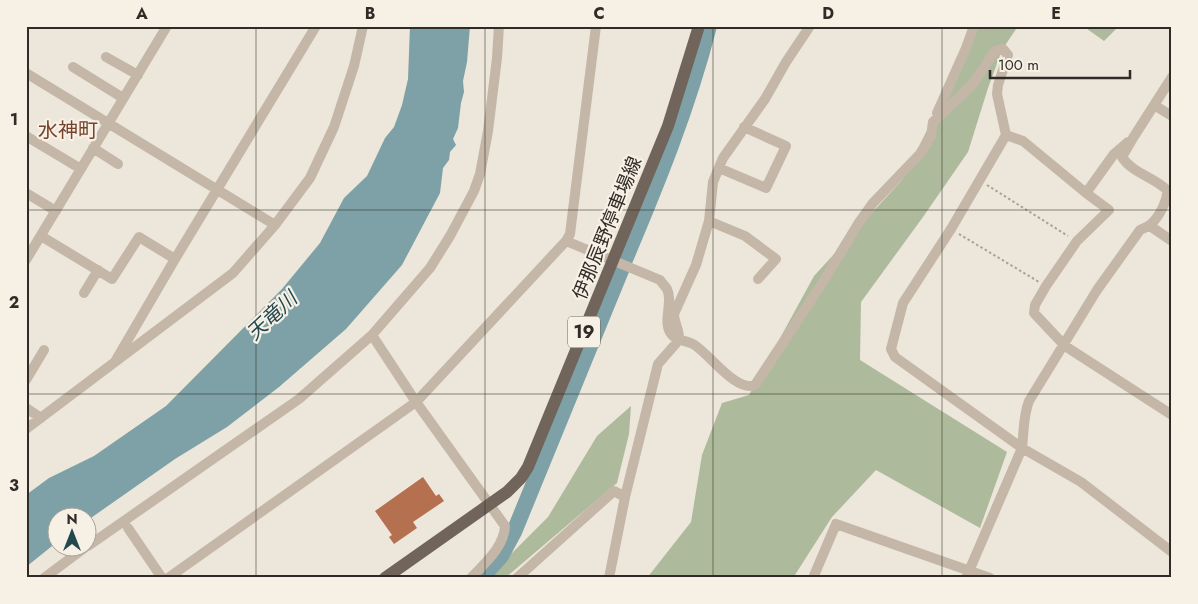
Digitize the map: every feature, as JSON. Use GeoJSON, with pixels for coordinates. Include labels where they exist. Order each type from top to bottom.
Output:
{"type":"FeatureCollection","features":[{"type":"Feature","properties":{"kind":"main road","name":"伊那辰野停車場線"},"geometry":{"type":"LineString","coordinates":[[386,578],[507,492],[521,478],[528,467],[668,126],[699,26]]}},
{"type":"Feature","properties":{"kind":"street"},"geometry":{"type":"LineString","coordinates":[[27,257],[168,26]]}},
{"type":"Feature","properties":{"kind":"street"},"geometry":{"type":"LineString","coordinates":[[115,362],[122,347],[316,26]]}},
{"type":"Feature","properties":{"kind":"street"},"geometry":{"type":"LineString","coordinates":[[26,429],[233,273],[275,225],[310,178],[334,127],[354,66],[363,26]]}},
{"type":"Feature","properties":{"kind":"street"},"geometry":{"type":"LineString","coordinates":[[98,538],[299,400],[372,335],[430,268],[474,191],[480,174],[488,131],[499,26]]}},
{"type":"Feature","properties":{"kind":"street"},"geometry":{"type":"LineString","coordinates":[[168,578],[416,402],[438,381],[566,241],[570,234],[596,26]]}},
{"type":"Feature","properties":{"kind":"street"},"geometry":{"type":"LineString","coordinates":[[609,578],[625,496],[658,364],[679,340],[680,335],[674,321],[674,314],[696,265],[709,221],[713,182],[723,158],[765,99],[786,62],[810,26]]}},
{"type":"Feature","properties":{"kind":"street"},"geometry":{"type":"LineString","coordinates":[[566,241],[660,280],[667,290],[670,299],[668,318],[669,330],[672,335],[679,340],[694,344],[739,384],[750,387],[755,385],[821,285],[858,224],[873,203],[920,154],[931,136],[933,122],[974,26]]}},
{"type":"Feature","properties":{"kind":"street"},"geometry":{"type":"LineString","coordinates":[[933,122],[972,85],[995,51],[1003,49],[1008,55],[997,94],[1006,135],[951,229],[903,303],[890,349],[895,358],[1022,448],[1081,482],[1172,552]]}},
{"type":"Feature","properties":{"kind":"street"},"geometry":{"type":"LineString","coordinates":[[106,58],[138,75]]}},
{"type":"Feature","properties":{"kind":"street"},"geometry":{"type":"LineString","coordinates":[[74,67],[123,98]]}},
{"type":"Feature","properties":{"kind":"street"},"geometry":{"type":"LineString","coordinates":[[26,73],[275,225]]}},
{"type":"Feature","properties":{"kind":"street"},"geometry":{"type":"LineString","coordinates":[[968,574],[1022,448],[1025,429],[1024,413],[1029,401],[1065,346],[1097,290],[1134,237],[1140,230],[1150,226],[1168,197],[1167,190],[1127,164],[1122,157],[1172,78]]}},
{"type":"Feature","properties":{"kind":"street"},"geometry":{"type":"LineString","coordinates":[[1154,105],[1172,116]]}},
{"type":"Feature","properties":{"kind":"street"},"geometry":{"type":"LineString","coordinates":[[719,168],[766,188],[786,146],[744,128]]}},
{"type":"Feature","properties":{"kind":"street"},"geometry":{"type":"LineString","coordinates":[[1006,135],[1024,141],[1086,193],[1110,210],[1077,241],[1046,286],[1035,305],[1034,313],[1065,346],[1172,414]]}},
{"type":"Feature","properties":{"kind":"street"},"geometry":{"type":"LineString","coordinates":[[26,136],[81,169]]}},
{"type":"Feature","properties":{"kind":"street"},"geometry":{"type":"LineString","coordinates":[[1086,193],[1114,154],[1133,138]]}},
{"type":"Feature","properties":{"kind":"street"},"geometry":{"type":"LineString","coordinates":[[93,148],[118,164]]}},
{"type":"Feature","properties":{"kind":"street"},"geometry":{"type":"LineString","coordinates":[[26,193],[56,211]]}},
{"type":"Feature","properties":{"kind":"street"},"geometry":{"type":"LineString","coordinates":[[709,221],[745,236],[776,258],[758,279]]}},
{"type":"Feature","properties":{"kind":"street"},"geometry":{"type":"LineString","coordinates":[[1150,226],[1172,241]]}},
{"type":"Feature","properties":{"kind":"street"},"geometry":{"type":"LineString","coordinates":[[41,236],[112,279],[139,236],[175,259]]}},
{"type":"Feature","properties":{"kind":"street"},"geometry":{"type":"LineString","coordinates":[[84,293],[98,270]]}},
{"type":"Feature","properties":{"kind":"street"},"geometry":{"type":"LineString","coordinates":[[372,335],[416,402],[505,526],[505,533],[499,546],[471,578]]}},
{"type":"Feature","properties":{"kind":"street"},"geometry":{"type":"LineString","coordinates":[[26,380],[44,350]]}},
{"type":"Feature","properties":{"kind":"street"},"geometry":{"type":"LineString","coordinates":[[26,408],[41,418]]}},
{"type":"Feature","properties":{"kind":"street"},"geometry":{"type":"LineString","coordinates":[[517,578],[614,491],[625,496]]}},
{"type":"Feature","properties":{"kind":"street"},"geometry":{"type":"LineString","coordinates":[[813,578],[836,524],[968,574],[990,578]]}},
{"type":"Feature","properties":{"kind":"street"},"geometry":{"type":"LineString","coordinates":[[128,528],[162,578]]}},
{"type":"Feature","properties":{"kind":"street"},"geometry":{"type":"LineString","coordinates":[[44,578],[74,556]]}},
{"type":"Feature","properties":{"kind":"path"},"geometry":{"type":"LineString","coordinates":[[979,180],[1077,241]]}},
{"type":"Feature","properties":{"kind":"path"},"geometry":{"type":"LineString","coordinates":[[951,229],[1046,286]]}},
{"type":"Feature","properties":{"kind":"green space"},"geometry":{"type":"Polygon","coordinates":[[[975,26],[1018,26],[1002,50],[968,152],[861,302],[860,360],[1007,452],[980,528],[876,470],[832,517],[793,578],[647,578],[691,522],[702,455],[722,403],[749,395],[814,276],[902,180],[973,39],[975,26]]]}},
{"type":"Feature","properties":{"kind":"green space"},"geometry":{"type":"Polygon","coordinates":[[[1083,26],[1119,26],[1104,41],[1083,26]]]}},
{"type":"Feature","properties":{"kind":"green space"},"geometry":{"type":"Polygon","coordinates":[[[631,406],[629,434],[617,483],[505,578],[487,578],[548,517],[597,436],[631,406]]]}},
{"type":"Feature","properties":{"kind":"water","name":"天竜川"},"geometry":{"type":"Polygon","coordinates":[[[410,26],[470,26],[467,62],[463,81],[464,92],[458,128],[453,139],[456,145],[450,152],[449,160],[443,168],[440,193],[402,265],[346,329],[279,387],[227,427],[175,459],[98,513],[98,506],[48,506],[48,549],[26,567],[26,495],[49,478],[94,456],[166,406],[282,289],[320,243],[344,198],[367,176],[385,138],[394,127],[402,105],[408,79],[410,26]]]}},
{"type":"Feature","properties":{"kind":"building"},"geometry":{"type":"Polygon","coordinates":[[[423,477],[436,496],[439,494],[444,501],[413,522],[417,528],[394,544],[389,537],[392,535],[375,511],[423,477]]]}},
{"type":"Feature","properties":{"kind":"waterway"},"geometry":{"type":"LineString","coordinates":[[624,262],[682,116],[709,26]]}},
{"type":"Feature","properties":{"kind":"waterway"},"geometry":{"type":"LineString","coordinates":[[481,578],[501,556],[514,532],[622,268]]}},
{"type":"Feature","properties":{"kind":"district","name":"水神町"},"geometry":{"type":"Point","coordinates":[68,130]}}]}
